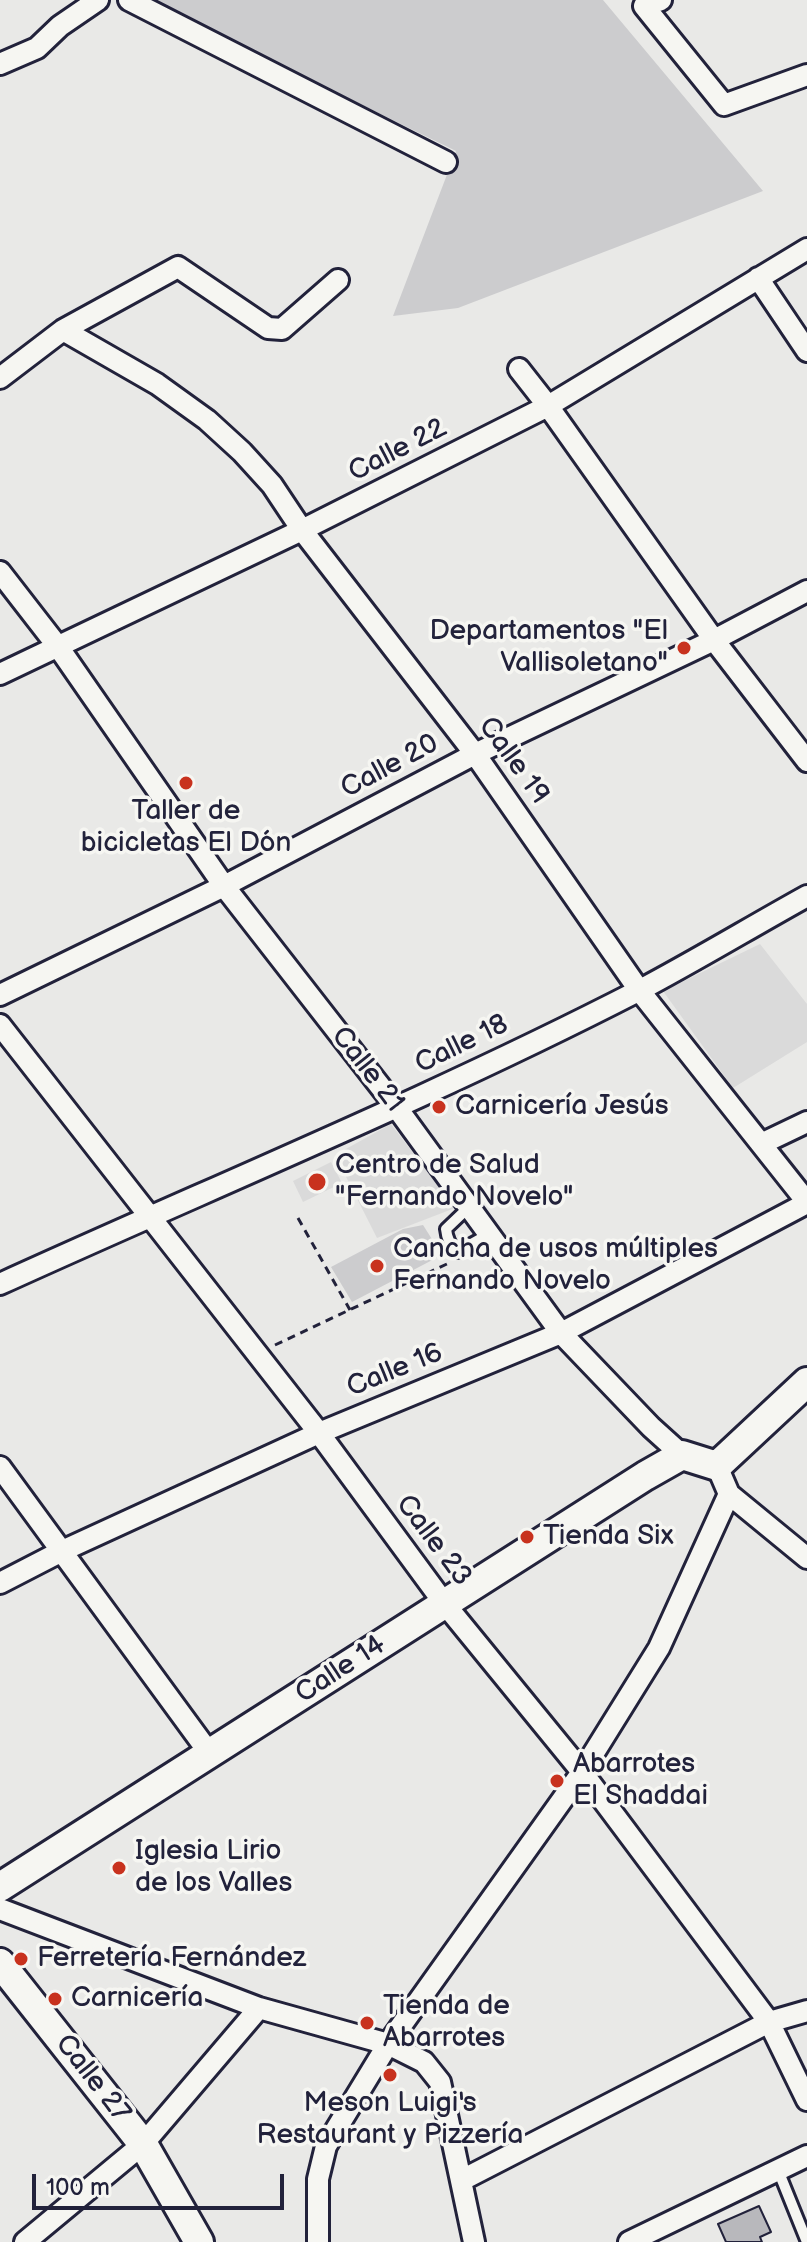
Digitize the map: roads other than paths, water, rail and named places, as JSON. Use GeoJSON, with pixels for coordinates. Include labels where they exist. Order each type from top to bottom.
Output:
{"type":"FeatureCollection","features":[{"type":"Feature","properties":{"kind":"street"},"geometry":{"type":"LineString","coordinates":[[0,64],[37,48],[60,26],[98,0]]}},
{"type":"Feature","properties":{"kind":"street"},"geometry":{"type":"LineString","coordinates":[[129,0],[446,162]]}},
{"type":"Feature","properties":{"kind":"street"},"geometry":{"type":"LineString","coordinates":[[653,3],[724,105],[807,75]]}},
{"type":"Feature","properties":{"kind":"street","name":"Calle 22"},"geometry":{"type":"LineString","coordinates":[[0,674],[302,530],[548,406],[807,249]]}},
{"type":"Feature","properties":{"kind":"street"},"geometry":{"type":"LineString","coordinates":[[0,378],[63,330],[178,267],[268,328],[282,329],[338,280]]}},
{"type":"Feature","properties":{"kind":"street"},"geometry":{"type":"LineString","coordinates":[[758,278],[807,351]]}},
{"type":"Feature","properties":{"kind":"street","name":"Calle 19"},"geometry":{"type":"LineString","coordinates":[[63,330],[157,384],[207,420],[272,485],[302,530],[475,754],[639,990],[807,1203]]}},
{"type":"Feature","properties":{"kind":"street"},"geometry":{"type":"LineString","coordinates":[[519,369],[714,640],[807,761]]}},
{"type":"Feature","properties":{"kind":"street","name":"Calle 21"},"geometry":{"type":"LineString","coordinates":[[0,572],[59,648],[224,886],[397,1108],[561,1333],[682,1455],[717,1466]]}},
{"type":"Feature","properties":{"kind":"street","name":"Calle 20"},"geometry":{"type":"LineString","coordinates":[[0,995],[224,886],[475,754],[714,640],[807,591]]}},
{"type":"Feature","properties":{"kind":"street","name":"Calle 18"},"geometry":{"type":"LineString","coordinates":[[0,1284],[397,1108],[639,990],[807,896]]}},
{"type":"Feature","properties":{"kind":"street","name":"Calle 23"},"geometry":{"type":"LineString","coordinates":[[0,1025],[319,1433],[444,1603],[582,1772],[769,2022],[807,2100]]}},
{"type":"Feature","properties":{"kind":"street"},"geometry":{"type":"LineString","coordinates":[[761,1144],[807,1122]]}},
{"type":"Feature","properties":{"kind":"street","name":"Calle 16"},"geometry":{"type":"LineString","coordinates":[[0,1583],[62,1551],[319,1433],[561,1333],[807,1203]]}},
{"type":"Feature","properties":{"kind":"street"},"geometry":{"type":"LineString","coordinates":[[807,1382],[717,1466],[729,1494],[807,1558]]}},
{"type":"Feature","properties":{"kind":"street","name":"Calle 14"},"geometry":{"type":"LineString","coordinates":[[0,1887],[682,1455]]}},
{"type":"Feature","properties":{"kind":"street"},"geometry":{"type":"LineString","coordinates":[[0,1467],[210,1754]]}},
{"type":"Feature","properties":{"kind":"street"},"geometry":{"type":"LineString","coordinates":[[318,2242],[318,2179],[326,2146],[388,2044],[582,1772],[659,1648],[729,1494]]}},
{"type":"Feature","properties":{"kind":"street"},"geometry":{"type":"LineString","coordinates":[[0,1909],[259,2008],[388,2044],[424,2062],[440,2082],[474,2242]]}},
{"type":"Feature","properties":{"kind":"street","name":"Calle 27"},"geometry":{"type":"LineString","coordinates":[[0,1963],[143,2144],[199,2242]]}},
{"type":"Feature","properties":{"kind":"street"},"geometry":{"type":"LineString","coordinates":[[25,2242],[143,2144],[259,2008]]}},
{"type":"Feature","properties":{"kind":"street"},"geometry":{"type":"LineString","coordinates":[[462,2180],[769,2022],[807,2011]]}},
{"type":"Feature","properties":{"kind":"street"},"geometry":{"type":"LineString","coordinates":[[629,2242],[807,2156]]}},
{"type":"Feature","properties":{"kind":"lane"},"geometry":{"type":"LineString","coordinates":[[469,1207],[446,1229],[450,1244],[457,1252],[489,1234]]}},
{"type":"Feature","properties":{"kind":"lane"},"geometry":{"type":"LineString","coordinates":[[778,2170],[807,2242]]}},
{"type":"Feature","properties":{"kind":"place","name":"Departamentos \"El Vallisoletano\""},"geometry":{"type":"Point","coordinates":[684,648]}},
{"type":"Feature","properties":{"kind":"place","name":"Taller de bicicletas El Dón"},"geometry":{"type":"Point","coordinates":[186,783]}},
{"type":"Feature","properties":{"kind":"place","name":"Carnicería Jesús"},"geometry":{"type":"Point","coordinates":[439,1107]}},
{"type":"Feature","properties":{"kind":"place","name":"Centro de Salud \"Fernando Novelo\""},"geometry":{"type":"Point","coordinates":[317,1182]}},
{"type":"Feature","properties":{"kind":"place","name":"Cancha de usos múltiples Fernando Novelo"},"geometry":{"type":"Point","coordinates":[377,1266]}},
{"type":"Feature","properties":{"kind":"place","name":"Tienda Six"},"geometry":{"type":"Point","coordinates":[527,1537]}},
{"type":"Feature","properties":{"kind":"place","name":"Abarrotes El Shaddai"},"geometry":{"type":"Point","coordinates":[557,1781]}},
{"type":"Feature","properties":{"kind":"place","name":"Iglesia Lirio de los Valles"},"geometry":{"type":"Point","coordinates":[119,1868]}},
{"type":"Feature","properties":{"kind":"place","name":"Ferretería Fernández"},"geometry":{"type":"Point","coordinates":[21,1959]}},
{"type":"Feature","properties":{"kind":"place","name":"Carnicería"},"geometry":{"type":"Point","coordinates":[55,1999]}},
{"type":"Feature","properties":{"kind":"place","name":"Tienda de Abarrotes"},"geometry":{"type":"Point","coordinates":[367,2023]}},
{"type":"Feature","properties":{"kind":"place","name":"Meson Luigi's Restaurant y Pizzería"},"geometry":{"type":"Point","coordinates":[390,2075]}}]}
